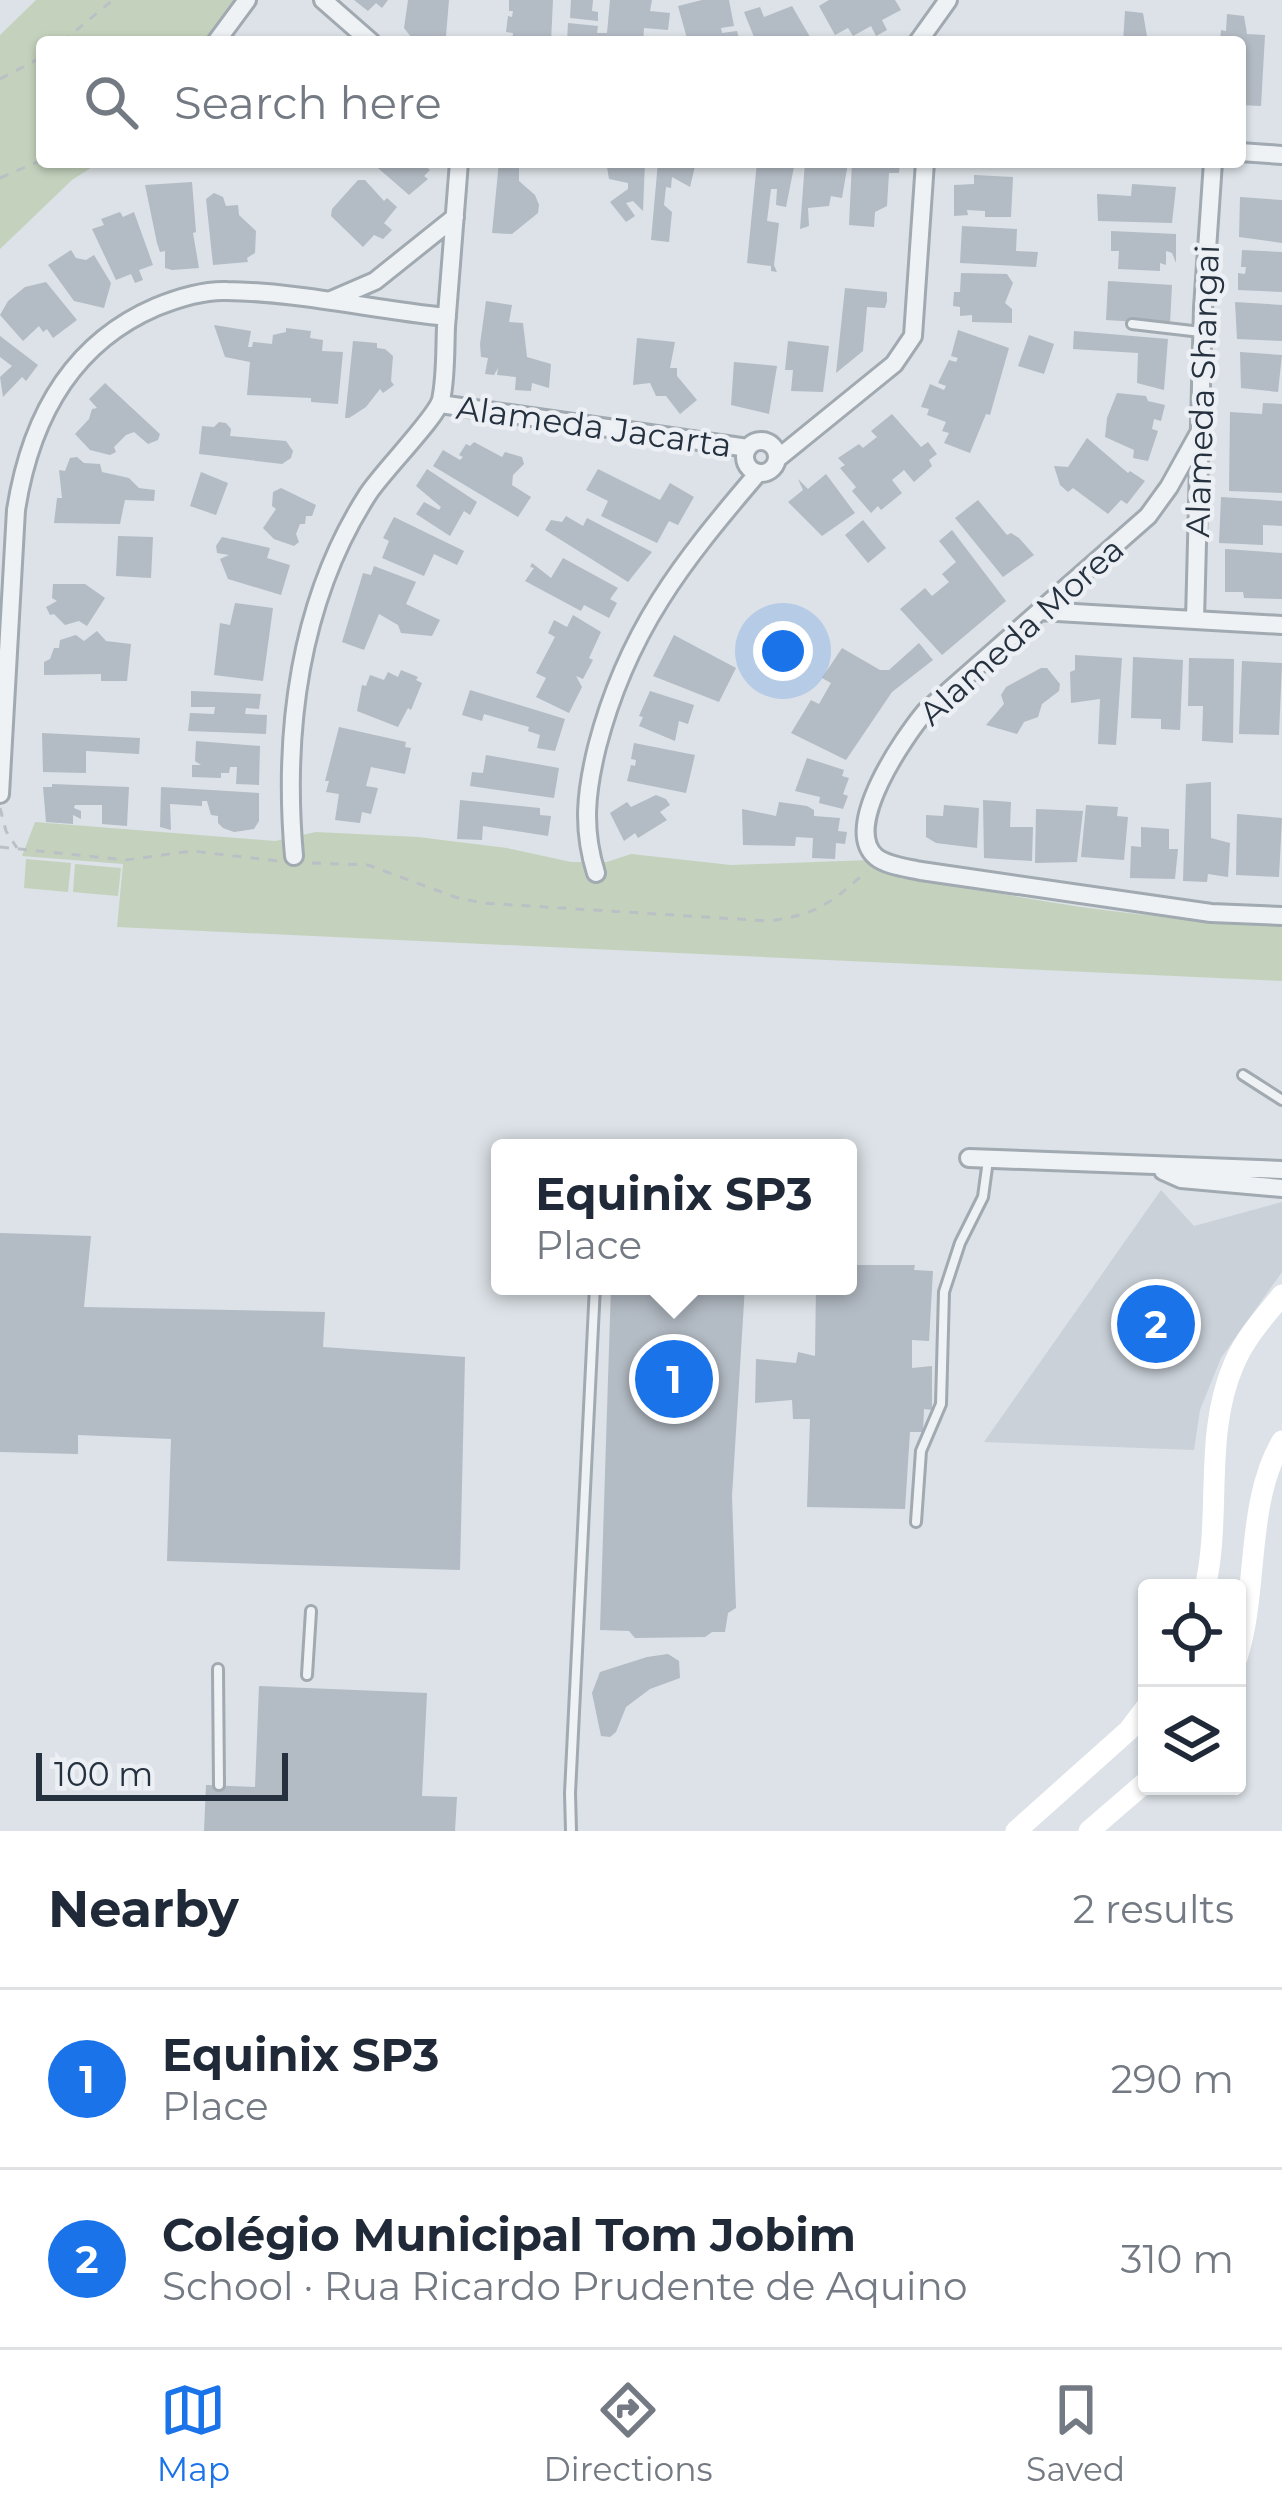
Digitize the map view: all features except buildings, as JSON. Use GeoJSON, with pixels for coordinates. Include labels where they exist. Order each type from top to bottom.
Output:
{"type":"FeatureCollection","features":[{"type":"Feature","properties":{"kind":"main road"},"geometry":{"type":"LineString","coordinates":[[1207,1579],[1214,1551],[1221,1402],[1243,1348],[1282,1295]]}},
{"type":"Feature","properties":{"kind":"main road"},"geometry":{"type":"LineString","coordinates":[[1246,1626],[1266,1482],[1282,1441]]}},
{"type":"Feature","properties":{"kind":"main road"},"geometry":{"type":"LineString","coordinates":[[1016,1831],[1138,1718]]}},
{"type":"Feature","properties":{"kind":"main road"},"geometry":{"type":"LineString","coordinates":[[1089,1831],[1138,1789]]}},
{"type":"Feature","properties":{"kind":"street"},"geometry":{"type":"LineString","coordinates":[[221,36],[248,0]]}},
{"type":"Feature","properties":{"kind":"street"},"geometry":{"type":"LineString","coordinates":[[323,0],[364,36]]}},
{"type":"Feature","properties":{"kind":"street"},"geometry":{"type":"LineString","coordinates":[[922,36],[948,0]]}},
{"type":"Feature","properties":{"kind":"street"},"geometry":{"type":"LineString","coordinates":[[1246,152],[1282,155]]}},
{"type":"Feature","properties":{"kind":"street"},"geometry":{"type":"LineString","coordinates":[[294,856],[293,719],[308,633],[343,538],[365,499],[440,404],[459,168]]}},
{"type":"Feature","properties":{"kind":"street"},"geometry":{"type":"LineString","coordinates":[[596,873],[586,834],[586,801],[602,730],[628,656],[682,564],[758,473],[768,472],[777,459],[907,350],[918,313],[925,168]]}},
{"type":"Feature","properties":{"kind":"street","name":"Alameda Shangai"},"geometry":{"type":"LineString","coordinates":[[1196,620],[1202,332],[1213,168]]}},
{"type":"Feature","properties":{"kind":"street"},"geometry":{"type":"LineString","coordinates":[[325,302],[375,281],[455,217]]}},
{"type":"Feature","properties":{"kind":"street"},"geometry":{"type":"LineString","coordinates":[[375,281],[382,301],[397,312]]}},
{"type":"Feature","properties":{"kind":"street"},"geometry":{"type":"LineString","coordinates":[[0,794],[16,510],[22,472],[45,409],[64,380],[110,333],[166,303],[227,290],[447,317]]}},
{"type":"Feature","properties":{"kind":"street","name":"Alameda Jacarta"},"geometry":{"type":"LineString","coordinates":[[440,404],[748,448]]}},
{"type":"Feature","properties":{"kind":"street","name":"Alameda Morea"},"geometry":{"type":"LineString","coordinates":[[880,860],[869,846],[868,821],[878,786],[902,741],[950,688],[1148,516],[1199,434]]}},
{"type":"Feature","properties":{"kind":"street"},"geometry":{"type":"LineString","coordinates":[[758,473],[746,463],[748,448],[756,442],[766,442],[777,459]]}},
{"type":"Feature","properties":{"kind":"street"},"geometry":{"type":"LineString","coordinates":[[1040,611],[1282,625]]}},
{"type":"Feature","properties":{"kind":"street"},"geometry":{"type":"LineString","coordinates":[[880,860],[921,871],[1100,898],[1211,913],[1282,916]]}},
{"type":"Feature","properties":{"kind":"street"},"geometry":{"type":"LineString","coordinates":[[969,1158],[1282,1170]]}},
{"type":"Feature","properties":{"kind":"street"},"geometry":{"type":"LineString","coordinates":[[1151,1166],[1181,1179],[1282,1188]]}},
{"type":"Feature","properties":{"kind":"lane"},"geometry":{"type":"LineString","coordinates":[[1132,324],[1202,332]]}},
{"type":"Feature","properties":{"kind":"lane"},"geometry":{"type":"LineString","coordinates":[[1244,1075],[1282,1100]]}},
{"type":"Feature","properties":{"kind":"lane"},"geometry":{"type":"LineString","coordinates":[[916,1522],[921,1451],[941,1404],[944,1292],[960,1243],[983,1197],[988,1160]]}},
{"type":"Feature","properties":{"kind":"lane"},"geometry":{"type":"LineString","coordinates":[[572,1831],[595,1295]]}},
{"type":"Feature","properties":{"kind":"lane"},"geometry":{"type":"LineString","coordinates":[[307,1675],[311,1611]]}},
{"type":"Feature","properties":{"kind":"lane"},"geometry":{"type":"LineString","coordinates":[[218,1669],[219,1785]]}},
{"type":"Feature","properties":{"kind":"path"},"geometry":{"type":"LineString","coordinates":[[69,36],[113,0]]}},
{"type":"Feature","properties":{"kind":"path"},"geometry":{"type":"LineString","coordinates":[[0,79],[36,60]]}},
{"type":"Feature","properties":{"kind":"path"},"geometry":{"type":"LineString","coordinates":[[0,178],[36,163]]}},
{"type":"Feature","properties":{"kind":"path"},"geometry":{"type":"LineString","coordinates":[[0,805],[1,820],[18,850]]}},
{"type":"Feature","properties":{"kind":"path"},"geometry":{"type":"LineString","coordinates":[[0,847],[126,860],[192,851],[295,863],[368,865],[455,898],[482,903],[769,921],[826,908],[880,860]]}},
{"type":"Feature","properties":{"kind":"shaded area"},"geometry":{"type":"Polygon","coordinates":[[[1161,1190],[1194,1226],[1282,1202],[1282,1272],[1221,1358],[1200,1410],[1194,1450],[984,1442],[1161,1190]]]}},
{"type":"Feature","properties":{"kind":"green space"},"geometry":{"type":"Polygon","coordinates":[[[36,0],[239,0],[208,36],[36,36],[36,168],[91,168],[0,249],[0,35],[36,0]]]}},
{"type":"Feature","properties":{"kind":"green space"},"geometry":{"type":"Polygon","coordinates":[[[35,822],[275,841],[316,832],[418,837],[571,862],[607,862],[631,854],[731,865],[869,860],[879,868],[1028,899],[1180,918],[1282,924],[1282,981],[117,927],[123,864],[22,856],[35,822]]]}},
{"type":"Feature","properties":{"kind":"green space"},"geometry":{"type":"Polygon","coordinates":[[[26,859],[71,863],[68,892],[24,888],[26,859]]]}},
{"type":"Feature","properties":{"kind":"green space"},"geometry":{"type":"Polygon","coordinates":[[[75,864],[121,868],[118,896],[73,892],[75,864]]]}},
{"type":"Feature","properties":{"kind":"place","name":"Colégio Municipal Tom Jobim"},"geometry":{"type":"Point","coordinates":[1156,1324]}},
{"type":"Feature","properties":{"kind":"place","name":"Equinix SP3"},"geometry":{"type":"Point","coordinates":[674,1379]}}]}
